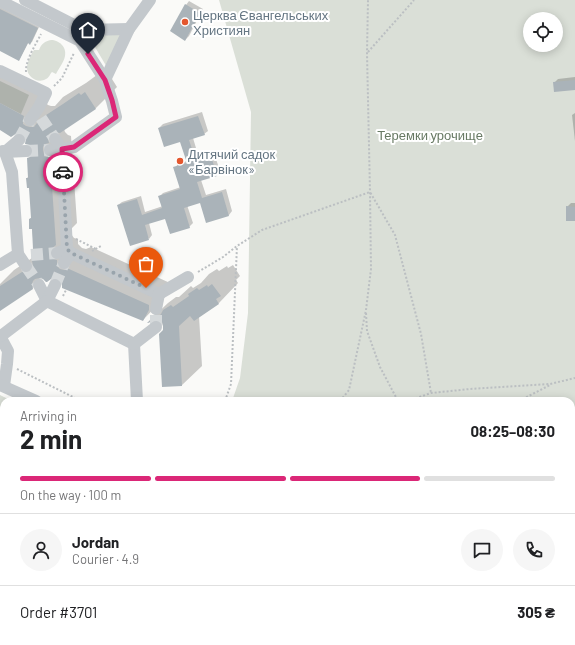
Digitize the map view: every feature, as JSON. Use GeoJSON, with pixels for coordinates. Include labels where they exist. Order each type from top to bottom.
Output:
{"type":"FeatureCollection","features":[{"type":"Feature","properties":{"kind":"street"},"geometry":{"type":"LineString","coordinates":[[25,0],[82,36],[105,80],[116,117],[74,147],[55,146],[66,234],[64,263]]}},
{"type":"Feature","properties":{"kind":"street"},"geometry":{"type":"LineString","coordinates":[[105,80],[129,29],[150,0]]}},
{"type":"Feature","properties":{"kind":"street"},"geometry":{"type":"LineString","coordinates":[[0,1],[46,24],[82,36],[129,29]]}},
{"type":"Feature","properties":{"kind":"street"},"geometry":{"type":"LineString","coordinates":[[0,71],[46,93],[37,115]]}},
{"type":"Feature","properties":{"kind":"street"},"geometry":{"type":"LineString","coordinates":[[2,150],[19,140]]}},
{"type":"Feature","properties":{"kind":"street"},"geometry":{"type":"LineString","coordinates":[[2,150],[26,151]]}},
{"type":"Feature","properties":{"kind":"street"},"geometry":{"type":"LineString","coordinates":[[2,150],[12,172],[18,254]]}},
{"type":"Feature","properties":{"kind":"street"},"geometry":{"type":"LineString","coordinates":[[65,251],[159,294]]}},
{"type":"Feature","properties":{"kind":"street"},"geometry":{"type":"LineString","coordinates":[[18,254],[28,261]]}},
{"type":"Feature","properties":{"kind":"street"},"geometry":{"type":"LineString","coordinates":[[0,265],[18,254]]}},
{"type":"Feature","properties":{"kind":"street"},"geometry":{"type":"LineString","coordinates":[[156,309],[159,294],[188,277]]}},
{"type":"Feature","properties":{"kind":"street"},"geometry":{"type":"LineString","coordinates":[[39,285],[48,301],[134,344]]}},
{"type":"Feature","properties":{"kind":"street"},"geometry":{"type":"LineString","coordinates":[[28,397],[2,385],[7,364],[8,351],[0,336],[48,301],[55,285]]}},
{"type":"Feature","properties":{"kind":"street"},"geometry":{"type":"LineString","coordinates":[[134,344],[156,327]]}},
{"type":"Feature","properties":{"kind":"street"},"geometry":{"type":"LineString","coordinates":[[134,344],[137,397]]}},
{"type":"Feature","properties":{"kind":"path"},"geometry":{"type":"LineString","coordinates":[[343,397],[349,390],[366,310],[371,269],[367,53],[368,0]]}},
{"type":"Feature","properties":{"kind":"path"},"geometry":{"type":"LineString","coordinates":[[367,53],[414,0]]}},
{"type":"Feature","properties":{"kind":"path"},"geometry":{"type":"LineString","coordinates":[[30,85],[26,77],[26,66],[46,24]]}},
{"type":"Feature","properties":{"kind":"path"},"geometry":{"type":"LineString","coordinates":[[46,94],[62,78],[82,36]]}},
{"type":"Feature","properties":{"kind":"path"},"geometry":{"type":"LineString","coordinates":[[188,277],[223,257],[262,230],[370,192]]}},
{"type":"Feature","properties":{"kind":"path"},"geometry":{"type":"LineString","coordinates":[[370,192],[395,236],[420,334],[431,393]]}},
{"type":"Feature","properties":{"kind":"path"},"geometry":{"type":"LineString","coordinates":[[66,234],[96,249]]}},
{"type":"Feature","properties":{"kind":"path"},"geometry":{"type":"LineString","coordinates":[[226,397],[231,384],[237,246]]}},
{"type":"Feature","properties":{"kind":"path"},"geometry":{"type":"LineString","coordinates":[[366,310],[367,331],[380,367],[396,397]]}},
{"type":"Feature","properties":{"kind":"path"},"geometry":{"type":"LineString","coordinates":[[7,364],[73,397]]}},
{"type":"Feature","properties":{"kind":"path"},"geometry":{"type":"LineString","coordinates":[[420,397],[431,393],[470,389],[550,384],[575,378]]}},
{"type":"Feature","properties":{"kind":"path"},"geometry":{"type":"LineString","coordinates":[[526,397],[550,384]]}},
{"type":"Feature","properties":{"kind":"green space","name":"Теремки урочище"},"geometry":{"type":"Polygon","coordinates":[[[219,0],[575,0],[575,397],[233,397],[240,378],[248,313],[251,112],[219,0]]]}},
{"type":"Feature","properties":{"kind":"green space"},"geometry":{"type":"Polygon","coordinates":[[[124,33],[108,69],[92,42],[97,34],[124,33]]]}},
{"type":"Feature","properties":{"kind":"green space"},"geometry":{"type":"Polygon","coordinates":[[[54,40],[64,47],[65,53],[63,63],[56,74],[52,72],[49,77],[43,80],[36,80],[31,77],[27,71],[28,61],[34,50],[39,50],[44,43],[54,40]]]}},
{"type":"Feature","properties":{"kind":"green space"},"geometry":{"type":"Polygon","coordinates":[[[0,81],[29,95],[21,114],[0,103],[0,81]]]}},
{"type":"Feature","properties":{"kind":"building","name":"Церква Євангельських Християн"},"geometry":{"type":"Polygon","coordinates":[[[185,4],[200,13],[185,41],[170,31],[185,4]]]}},
{"type":"Feature","properties":{"kind":"building"},"geometry":{"type":"Polygon","coordinates":[[[0,9],[38,28],[30,45],[28,43],[19,61],[0,51],[0,9]]]}},
{"type":"Feature","properties":{"kind":"building"},"geometry":{"type":"Polygon","coordinates":[[[575,80],[575,90],[554,92],[553,82],[575,80]]]}},
{"type":"Feature","properties":{"kind":"building"},"geometry":{"type":"Polygon","coordinates":[[[85,92],[96,109],[60,133],[50,133],[48,136],[49,143],[45,144],[43,147],[46,157],[50,157],[56,245],[51,249],[50,255],[53,259],[57,260],[57,266],[60,269],[69,269],[149,305],[149,310],[143,321],[62,288],[61,281],[55,278],[47,282],[40,278],[35,279],[32,284],[33,289],[0,311],[0,286],[22,272],[26,273],[33,270],[31,250],[33,249],[32,229],[29,229],[29,219],[31,218],[29,188],[27,188],[26,178],[28,178],[27,158],[32,155],[33,150],[30,145],[25,144],[26,138],[22,133],[17,133],[11,137],[0,130],[0,103],[24,116],[23,124],[34,127],[40,119],[79,93],[81,95],[85,92]]]}},
{"type":"Feature","properties":{"kind":"building"},"geometry":{"type":"Polygon","coordinates":[[[198,116],[205,135],[189,140],[196,161],[211,156],[217,176],[197,182],[202,198],[222,192],[229,216],[206,223],[200,203],[184,208],[190,228],[170,234],[165,219],[145,225],[149,240],[130,246],[117,205],[137,199],[142,215],[162,208],[158,196],[180,189],[173,167],[187,163],[180,142],[164,147],[158,128],[198,116]]]}},
{"type":"Feature","properties":{"kind":"building"},"geometry":{"type":"Polygon","coordinates":[[[566,206],[575,207],[575,221],[566,221],[566,206]]]}},
{"type":"Feature","properties":{"kind":"building"},"geometry":{"type":"Polygon","coordinates":[[[212,284],[221,296],[216,299],[219,304],[194,321],[190,316],[179,326],[182,386],[162,387],[159,334],[163,330],[163,326],[162,322],[158,320],[147,323],[155,316],[159,316],[163,310],[171,305],[173,307],[189,296],[188,294],[197,288],[199,290],[212,284]]]}},
{"type":"Feature","properties":{"kind":"tunnel"},"geometry":{"type":"LineString","coordinates":[[41,118],[55,139]]}},
{"type":"Feature","properties":{"kind":"tunnel"},"geometry":{"type":"LineString","coordinates":[[19,140],[30,120]]}},
{"type":"Feature","properties":{"kind":"tunnel"},"geometry":{"type":"LineString","coordinates":[[26,151],[50,150]]}},
{"type":"Feature","properties":{"kind":"tunnel"},"geometry":{"type":"LineString","coordinates":[[31,255],[57,253]]}},
{"type":"Feature","properties":{"kind":"tunnel"},"geometry":{"type":"LineString","coordinates":[[55,285],[64,263]]}},
{"type":"Feature","properties":{"kind":"tunnel"},"geometry":{"type":"LineString","coordinates":[[26,266],[39,285]]}},
{"type":"Feature","properties":{"kind":"tunnel"},"geometry":{"type":"LineString","coordinates":[[156,309],[156,327]]}},
{"type":"Feature","properties":{"kind":"way so far"},"geometry":{"type":"LineString","coordinates":[[63,172],[67,249],[71,253],[146,288]]}},
{"type":"Feature","properties":{"kind":"place","name":"Церква Євангельських Християн"},"geometry":{"type":"Point","coordinates":[185,22]}},
{"type":"Feature","properties":{"kind":"place","name":"Дитячий садок «Барвінок»"},"geometry":{"type":"Point","coordinates":[180,161]}},
{"type":"Feature","properties":{"kind":"route"},"geometry":{"type":"LineString","coordinates":[[63,172],[62,149],[74,147],[116,117],[105,80],[88,54]]}}]}
